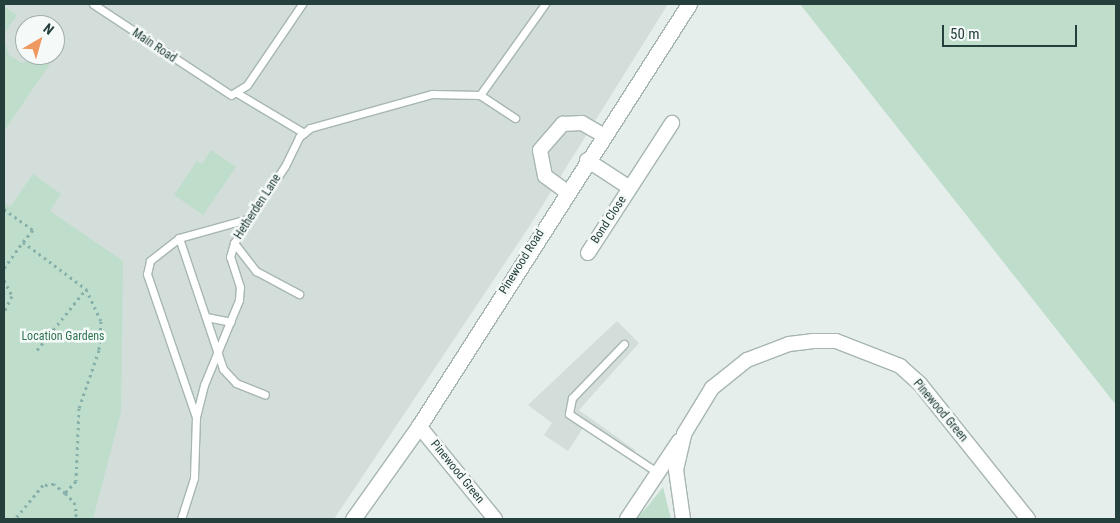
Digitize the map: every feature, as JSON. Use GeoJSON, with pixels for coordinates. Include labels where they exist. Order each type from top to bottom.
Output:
{"type":"FeatureCollection","features":[{"type":"Feature","properties":{"kind":"street","name":"Pinewood Road"},"geometry":{"type":"LineString","coordinates":[[354,519],[419,426],[587,160],[689,4]]}},
{"type":"Feature","properties":{"kind":"street"},"geometry":{"type":"LineString","coordinates":[[567,192],[545,176],[540,163],[544,142],[563,124],[582,123],[603,135]]}},
{"type":"Feature","properties":{"kind":"street","name":"Bond Close"},"geometry":{"type":"LineString","coordinates":[[588,253],[672,123]]}},
{"type":"Feature","properties":{"kind":"street","name":"Bond Close"},"geometry":{"type":"LineString","coordinates":[[587,160],[630,188]]}},
{"type":"Feature","properties":{"kind":"street","name":"Pinewood Green"},"geometry":{"type":"LineString","coordinates":[[627,519],[684,434],[712,388],[747,360],[789,344],[836,341],[877,354],[920,384],[1028,519]]}},
{"type":"Feature","properties":{"kind":"street","name":"Pinewood Green"},"geometry":{"type":"LineString","coordinates":[[419,426],[495,519]]}},
{"type":"Feature","properties":{"kind":"street","name":"Pinewood Green"},"geometry":{"type":"LineString","coordinates":[[683,519],[676,470],[684,434]]}},
{"type":"Feature","properties":{"kind":"lane","name":"Main Road"},"geometry":{"type":"LineString","coordinates":[[93,4],[214,87],[237,93],[304,133]]}},
{"type":"Feature","properties":{"kind":"lane"},"geometry":{"type":"LineString","coordinates":[[237,93],[302,4]]}},
{"type":"Feature","properties":{"kind":"lane"},"geometry":{"type":"LineString","coordinates":[[515,118],[480,95],[545,4]]}},
{"type":"Feature","properties":{"kind":"lane","name":"Hetherden Lane"},"geometry":{"type":"LineString","coordinates":[[196,417],[217,350],[231,322],[240,287],[230,256],[234,243],[247,219],[304,133],[310,128],[432,94],[480,95]]}},
{"type":"Feature","properties":{"kind":"lane"},"geometry":{"type":"LineString","coordinates":[[181,519],[194,478],[196,417],[147,274],[150,261],[179,238],[247,219]]}},
{"type":"Feature","properties":{"kind":"lane"},"geometry":{"type":"LineString","coordinates":[[179,238],[223,369],[236,383],[265,395]]}},
{"type":"Feature","properties":{"kind":"lane"},"geometry":{"type":"LineString","coordinates":[[234,243],[256,271],[299,294]]}},
{"type":"Feature","properties":{"kind":"lane"},"geometry":{"type":"LineString","coordinates":[[206,317],[231,322]]}},
{"type":"Feature","properties":{"kind":"lane"},"geometry":{"type":"LineString","coordinates":[[624,344],[572,398],[569,414],[657,472]]}},
{"type":"Feature","properties":{"kind":"path"},"geometry":{"type":"LineString","coordinates":[[4,209],[33,230],[4,268]]}},
{"type":"Feature","properties":{"kind":"path"},"geometry":{"type":"LineString","coordinates":[[23,242],[86,289],[100,321],[99,350],[79,408],[76,481],[65,494]]}},
{"type":"Feature","properties":{"kind":"path"},"geometry":{"type":"LineString","coordinates":[[4,280],[12,296],[4,312]]}},
{"type":"Feature","properties":{"kind":"path"},"geometry":{"type":"LineString","coordinates":[[37,350],[86,289]]}},
{"type":"Feature","properties":{"kind":"path"},"geometry":{"type":"LineString","coordinates":[[14,519],[43,485],[54,484],[74,502],[77,514],[72,519]]}},
{"type":"Feature","properties":{"kind":"shaded area"},"geometry":{"type":"Polygon","coordinates":[[[4,4],[668,4],[529,227],[334,519],[4,519],[4,4]]]}},
{"type":"Feature","properties":{"kind":"shaded area"},"geometry":{"type":"Polygon","coordinates":[[[617,321],[639,343],[579,410],[635,450],[630,460],[583,428],[568,451],[544,435],[552,423],[528,405],[617,321]]]}},
{"type":"Feature","properties":{"kind":"green space"},"geometry":{"type":"Polygon","coordinates":[[[800,4],[1116,4],[1116,405],[800,4]]]}},
{"type":"Feature","properties":{"kind":"green space"},"geometry":{"type":"Polygon","coordinates":[[[4,7],[17,15],[15,15],[4,34],[4,7]]]}},
{"type":"Feature","properties":{"kind":"green space"},"geometry":{"type":"Polygon","coordinates":[[[4,40],[9,55],[15,59],[15,65],[49,65],[4,131],[4,40]]]}},
{"type":"Feature","properties":{"kind":"green space"},"geometry":{"type":"Polygon","coordinates":[[[211,150],[236,167],[203,215],[174,195],[197,161],[202,164],[211,150]]]}},
{"type":"Feature","properties":{"kind":"green space","name":"Location Gardens"},"geometry":{"type":"Polygon","coordinates":[[[33,174],[61,194],[50,211],[123,261],[121,412],[93,519],[4,519],[4,203],[10,207],[33,174]]]}},
{"type":"Feature","properties":{"kind":"green space"},"geometry":{"type":"Polygon","coordinates":[[[663,487],[671,519],[636,519],[648,506],[663,487]]]}}]}
